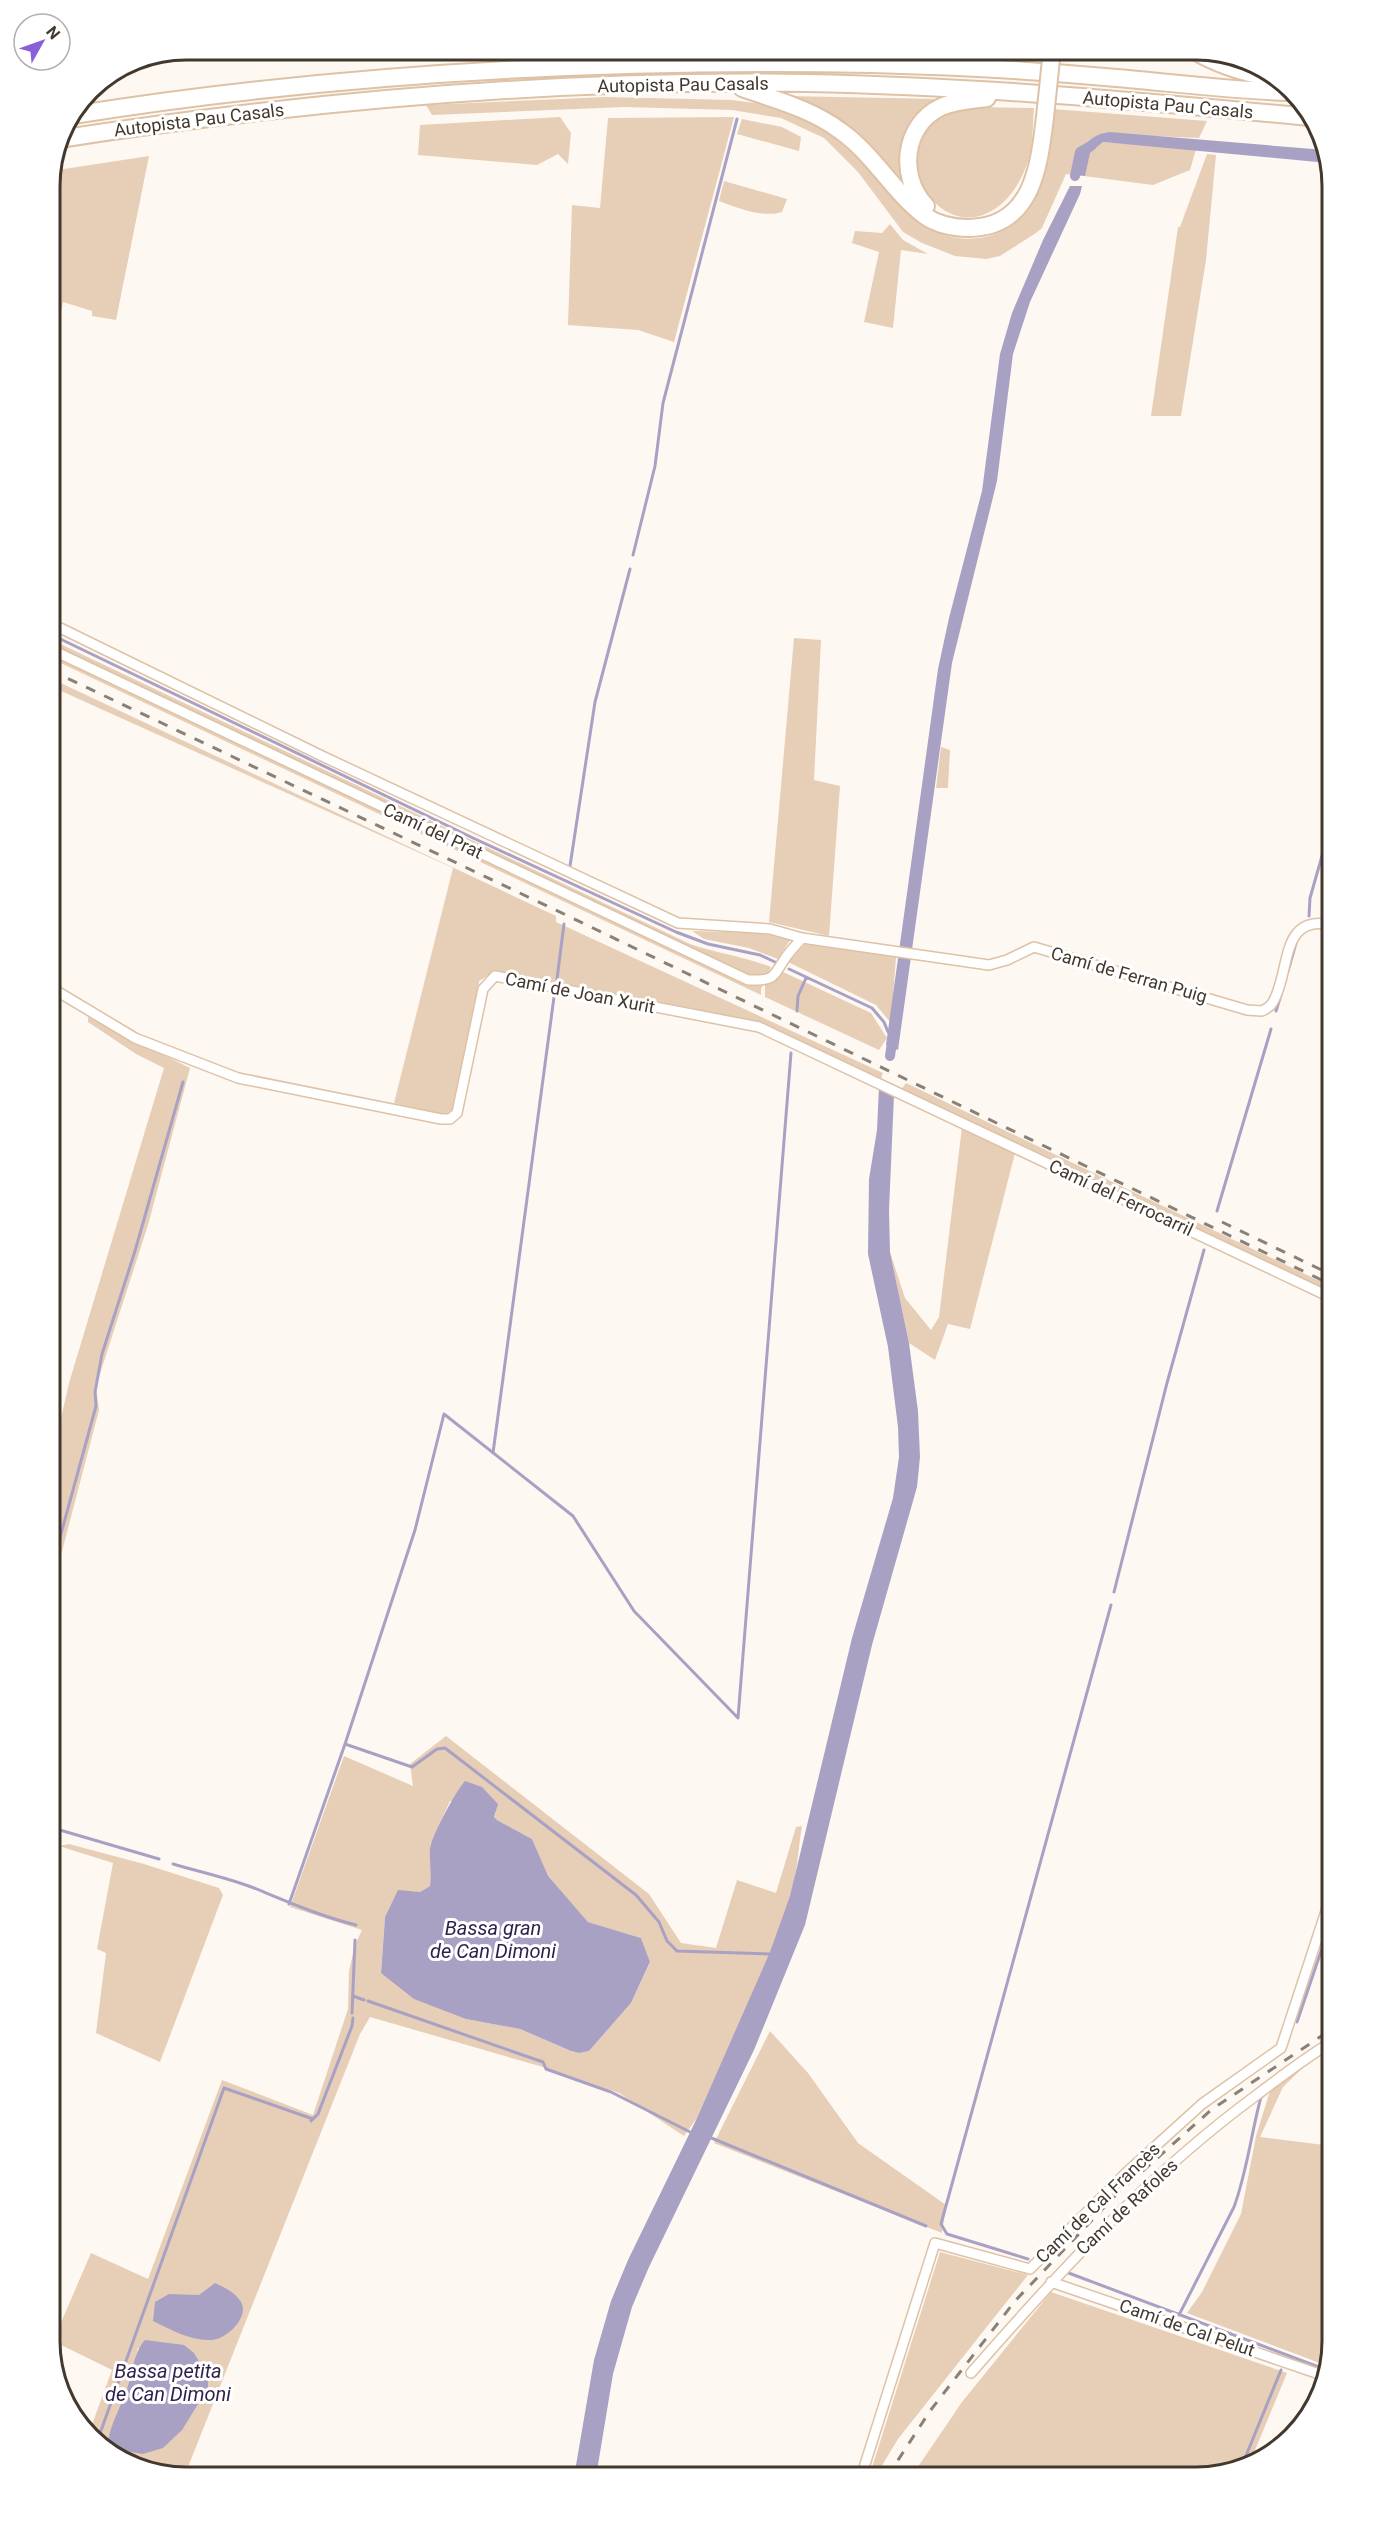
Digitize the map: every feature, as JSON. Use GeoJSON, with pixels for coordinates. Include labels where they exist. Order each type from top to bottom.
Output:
{"type":"FeatureCollection","features":[{"type":"Feature","properties":{"kind":"highway"},"geometry":{"type":"LineString","coordinates":[[741,62],[754,60]]}},
{"type":"Feature","properties":{"kind":"highway"},"geometry":{"type":"LineString","coordinates":[[729,84],[796,106],[826,121],[862,148],[926,217],[942,225],[962,228],[987,226],[1001,220],[1024,200],[1037,172],[1051,60]]}},
{"type":"Feature","properties":{"kind":"highway"},"geometry":{"type":"LineString","coordinates":[[1214,61],[1257,76]]}},
{"type":"Feature","properties":{"kind":"highway","name":"Autopista Pau Casals"},"geometry":{"type":"LineString","coordinates":[[83,114],[244,92],[391,77],[526,68],[741,62],[987,69],[1279,91]]}},
{"type":"Feature","properties":{"kind":"highway","name":"Autopista Pau Casals"},"geometry":{"type":"LineString","coordinates":[[70,137],[250,112],[389,100],[532,89],[729,84],[805,83],[1026,93],[1301,116]]}},
{"type":"Feature","properties":{"kind":"highway"},"geometry":{"type":"LineString","coordinates":[[962,228],[932,212],[914,190],[908,167],[908,155],[914,133],[930,114],[940,108],[966,101],[1026,93]]}},
{"type":"Feature","properties":{"kind":"street","name":"Camí de Ferran Puig"},"geometry":{"type":"LineString","coordinates":[[60,628],[322,756],[678,923],[770,929],[802,938],[989,965],[1007,960],[1034,947],[1247,1010],[1262,1011],[1272,1003],[1293,937],[1302,928],[1318,922],[1322,923]]}},
{"type":"Feature","properties":{"kind":"street","name":"Camí del Prat"},"geometry":{"type":"LineString","coordinates":[[60,654],[748,981],[765,981],[777,974],[785,958],[802,938]]}},
{"type":"Feature","properties":{"kind":"street","name":"Camí de Joan Xurit"},"geometry":{"type":"LineString","coordinates":[[60,993],[135,1038],[238,1078],[450,1119],[456,1113],[461,1098],[483,989],[495,976],[759,1027],[909,1098]]}},
{"type":"Feature","properties":{"kind":"street","name":"Camí del Ferrocarril"},"geometry":{"type":"LineString","coordinates":[[909,1098],[1322,1293]]}},
{"type":"Feature","properties":{"kind":"street","name":"Camí de Cal Francès"},"geometry":{"type":"LineString","coordinates":[[864,2467],[935,2242],[1030,2269],[1127,2172],[1202,2104],[1281,2048],[1322,1923]]}},
{"type":"Feature","properties":{"kind":"street","name":"Camí de Rafoles"},"geometry":{"type":"LineString","coordinates":[[971,2373],[1051,2282],[1121,2209],[1218,2123],[1322,2048]]}},
{"type":"Feature","properties":{"kind":"street","name":"Camí de Cal Pelut"},"geometry":{"type":"LineString","coordinates":[[1051,2282],[1318,2374]]}},
{"type":"Feature","properties":{"kind":"shaded area"},"geometry":{"type":"Polygon","coordinates":[[[784,96],[940,99],[921,112],[905,186],[784,96]]]}},
{"type":"Feature","properties":{"kind":"shaded area"},"geometry":{"type":"Polygon","coordinates":[[[606,97],[732,100],[770,105],[801,115],[850,145],[918,223],[943,235],[970,239],[989,236],[1008,228],[1033,202],[1046,166],[1053,109],[1207,121],[1199,138],[1107,134],[1089,141],[1081,176],[1066,174],[1042,228],[1000,256],[986,259],[955,256],[922,243],[903,232],[858,172],[824,138],[781,118],[732,110],[624,107],[432,115],[426,105],[606,97]]]}},
{"type":"Feature","properties":{"kind":"shaded area"},"geometry":{"type":"Polygon","coordinates":[[[968,107],[1034,108],[1031,149],[1018,184],[1007,199],[993,210],[979,216],[966,217],[953,215],[932,200],[919,176],[917,155],[921,135],[930,125],[942,117],[968,107]]]}},
{"type":"Feature","properties":{"kind":"shaded area"},"geometry":{"type":"Polygon","coordinates":[[[560,117],[571,133],[568,164],[558,154],[537,165],[418,155],[420,125],[560,117]]]}},
{"type":"Feature","properties":{"kind":"shaded area"},"geometry":{"type":"Polygon","coordinates":[[[734,117],[674,342],[638,330],[568,325],[572,205],[600,208],[608,118],[734,117]]]}},
{"type":"Feature","properties":{"kind":"shaded area"},"geometry":{"type":"Polygon","coordinates":[[[742,119],[782,127],[801,137],[799,151],[737,134],[742,119]]]}},
{"type":"Feature","properties":{"kind":"shaded area"},"geometry":{"type":"Polygon","coordinates":[[[1103,142],[1196,149],[1190,170],[1153,185],[1084,176],[1088,154],[1103,142]]]}},
{"type":"Feature","properties":{"kind":"shaded area"},"geometry":{"type":"Polygon","coordinates":[[[1207,154],[1216,155],[1206,260],[1181,416],[1151,416],[1178,227],[1180,227],[1207,154]]]}},
{"type":"Feature","properties":{"kind":"shaded area"},"geometry":{"type":"Polygon","coordinates":[[[149,156],[116,320],[92,316],[92,311],[63,302],[60,320],[61,169],[149,156]]]}},
{"type":"Feature","properties":{"kind":"shaded area"},"geometry":{"type":"Polygon","coordinates":[[[724,181],[787,199],[782,212],[758,213],[719,201],[724,181]]]}},
{"type":"Feature","properties":{"kind":"shaded area"},"geometry":{"type":"Polygon","coordinates":[[[890,224],[903,240],[928,254],[901,250],[893,328],[864,322],[879,252],[852,243],[855,231],[882,233],[890,224]]]}},
{"type":"Feature","properties":{"kind":"shaded area"},"geometry":{"type":"Polygon","coordinates":[[[794,638],[821,640],[814,780],[840,786],[829,936],[769,922],[794,638]]]}},
{"type":"Feature","properties":{"kind":"shaded area"},"geometry":{"type":"Polygon","coordinates":[[[60,644],[690,944],[771,967],[761,989],[761,995],[60,663],[60,644]]]}},
{"type":"Feature","properties":{"kind":"shaded area"},"geometry":{"type":"Polygon","coordinates":[[[60,683],[556,916],[556,922],[883,1073],[881,1079],[758,1023],[494,972],[479,981],[478,999],[455,1110],[440,1116],[394,1103],[453,868],[60,691],[60,683]]]}},
{"type":"Feature","properties":{"kind":"shaded area"},"geometry":{"type":"Polygon","coordinates":[[[941,747],[950,750],[948,788],[936,788],[941,747]]]}},
{"type":"Feature","properties":{"kind":"shaded area"},"geometry":{"type":"Polygon","coordinates":[[[692,931],[767,933],[790,940],[778,959],[749,948],[704,939],[692,931]]]}},
{"type":"Feature","properties":{"kind":"shaded area"},"geometry":{"type":"Polygon","coordinates":[[[806,943],[896,957],[891,1023],[876,1005],[788,962],[806,943]]]}},
{"type":"Feature","properties":{"kind":"shaded area"},"geometry":{"type":"Polygon","coordinates":[[[783,972],[871,1013],[887,1038],[879,1050],[765,997],[765,985],[783,972]]]}},
{"type":"Feature","properties":{"kind":"shaded area"},"geometry":{"type":"Polygon","coordinates":[[[88,1017],[190,1068],[148,1225],[96,1386],[99,1410],[60,1559],[60,1423],[69,1383],[164,1068],[136,1054],[88,1022],[88,1017]]]}},
{"type":"Feature","properties":{"kind":"shaded area"},"geometry":{"type":"Polygon","coordinates":[[[906,1083],[1322,1282],[1322,1290],[901,1090],[906,1083]]]}},
{"type":"Feature","properties":{"kind":"shaded area"},"geometry":{"type":"Polygon","coordinates":[[[962,1127],[1015,1153],[970,1329],[948,1324],[935,1360],[909,1343],[890,1252],[905,1298],[931,1330],[939,1317],[962,1127]]]}},
{"type":"Feature","properties":{"kind":"shaded area"},"geometry":{"type":"Polygon","coordinates":[[[446,1736],[649,1894],[681,1943],[716,1948],[737,1880],[776,1893],[796,1827],[802,1826],[790,1899],[758,1982],[697,2118],[684,2136],[619,2093],[543,2067],[370,2017],[360,2034],[188,2467],[162,2465],[130,2454],[109,2441],[92,2425],[112,2370],[60,2345],[60,2325],[91,2253],[148,2279],[222,2080],[313,2115],[348,2009],[349,1971],[355,1945],[362,1930],[290,1907],[344,1756],[413,1786],[410,1764],[446,1736]],[[450,1801],[430,1845],[432,1876],[430,1886],[420,1892],[398,1891],[385,1917],[381,1972],[466,2019],[520,2029],[571,2051],[579,2053],[589,2051],[631,2003],[650,1963],[641,1938],[588,1922],[547,1876],[532,1839],[497,1820],[494,1817],[496,1812],[450,1801]],[[138,2348],[127,2390],[203,2364],[138,2348]]]}},
{"type":"Feature","properties":{"kind":"shaded area"},"geometry":{"type":"Polygon","coordinates":[[[69,1844],[144,1864],[219,1888],[223,1895],[160,2062],[96,2033],[106,1953],[97,1949],[113,1863],[60,1846],[69,1844]]]}},
{"type":"Feature","properties":{"kind":"shaded area"},"geometry":{"type":"Polygon","coordinates":[[[770,2031],[808,2073],[858,2143],[946,2205],[942,2233],[714,2143],[770,2031]]]}},
{"type":"Feature","properties":{"kind":"shaded area"},"geometry":{"type":"Polygon","coordinates":[[[1309,2062],[1283,2087],[1260,2137],[1322,2145],[1322,2341],[1320,2363],[1187,2313],[1202,2292],[1241,2214],[1256,2136],[1270,2091],[1309,2062]]]}},
{"type":"Feature","properties":{"kind":"shaded area"},"geometry":{"type":"Polygon","coordinates":[[[940,2252],[1028,2275],[898,2439],[881,2467],[872,2467],[940,2252]]]}},
{"type":"Feature","properties":{"kind":"shaded area"},"geometry":{"type":"Polygon","coordinates":[[[1051,2292],[1287,2373],[1254,2452],[1212,2466],[918,2467],[962,2402],[1051,2292]]]}},
{"type":"Feature","properties":{"kind":"water"},"geometry":{"type":"Polygon","coordinates":[[[1109,132],[1316,149],[1320,162],[1103,142],[1090,153],[1085,176],[1073,175],[1084,147],[1094,137],[1109,132]]]}},
{"type":"Feature","properties":{"kind":"water"},"geometry":{"type":"Polygon","coordinates":[[[1070,186],[1082,186],[1080,194],[1030,302],[1013,354],[997,481],[952,663],[898,1050],[886,1045],[938,669],[982,491],[1000,354],[1012,313],[1043,240],[1070,186]]]}},
{"type":"Feature","properties":{"kind":"water"},"geometry":{"type":"Polygon","coordinates":[[[879,1087],[894,1095],[889,1210],[890,1252],[909,1343],[918,1411],[920,1457],[917,1487],[872,1645],[805,1925],[754,2050],[632,2307],[613,2374],[598,2467],[576,2467],[594,2360],[611,2301],[628,2260],[697,2118],[770,1952],[790,1896],[852,1638],[893,1498],[899,1457],[898,1427],[888,1347],[868,1254],[869,1179],[877,1130],[879,1087]]]}},
{"type":"Feature","properties":{"kind":"water","name":"Bassa gran de Can Dimoni"},"geometry":{"type":"Polygon","coordinates":[[[465,1781],[482,1787],[498,1804],[494,1817],[497,1820],[532,1839],[548,1876],[588,1922],[641,1938],[650,1962],[631,2003],[589,2051],[579,2053],[571,2051],[520,2029],[466,2019],[414,1999],[381,1973],[385,1917],[398,1890],[420,1892],[430,1886],[431,1842],[456,1793],[465,1781]]]}},
{"type":"Feature","properties":{"kind":"water","name":"Bassa petita de Can Dimoni"},"geometry":{"type":"Polygon","coordinates":[[[215,2283],[236,2296],[243,2308],[235,2327],[223,2336],[211,2340],[196,2339],[153,2321],[155,2302],[169,2294],[199,2295],[215,2283]]]}},
{"type":"Feature","properties":{"kind":"water","name":"Bassa petita de Can Dimoni"},"geometry":{"type":"Polygon","coordinates":[[[145,2340],[184,2345],[194,2353],[208,2376],[208,2388],[182,2430],[163,2448],[143,2454],[125,2451],[108,2440],[141,2345],[145,2340]]]}},
{"type":"Feature","properties":{"kind":"waterway"},"geometry":{"type":"LineString","coordinates":[[633,555],[655,466],[663,403],[737,119]]}},
{"type":"Feature","properties":{"kind":"waterway"},"geometry":{"type":"LineString","coordinates":[[1075,176],[1080,152],[1092,145]]}},
{"type":"Feature","properties":{"kind":"waterway"},"geometry":{"type":"LineString","coordinates":[[570,866],[595,702],[630,569]]}},
{"type":"Feature","properties":{"kind":"waterway"},"geometry":{"type":"LineString","coordinates":[[60,639],[473,838],[676,932],[708,944],[760,955],[775,962]]}},
{"type":"Feature","properties":{"kind":"waterway"},"geometry":{"type":"LineString","coordinates":[[1309,916],[1310,898],[1322,856]]}},
{"type":"Feature","properties":{"kind":"waterway"},"geometry":{"type":"LineString","coordinates":[[557,979],[564,924]]}},
{"type":"Feature","properties":{"kind":"waterway"},"geometry":{"type":"LineString","coordinates":[[1288,971],[1296,943]]}},
{"type":"Feature","properties":{"kind":"waterway"},"geometry":{"type":"LineString","coordinates":[[789,969],[872,1008],[884,1022],[888,1032]]}},
{"type":"Feature","properties":{"kind":"waterway"},"geometry":{"type":"LineString","coordinates":[[797,1011],[798,996],[806,978]]}},
{"type":"Feature","properties":{"kind":"waterway"},"geometry":{"type":"LineString","coordinates":[[1276,1011],[1281,995]]}},
{"type":"Feature","properties":{"kind":"waterway"},"geometry":{"type":"LineString","coordinates":[[493,1453],[554,997]]}},
{"type":"Feature","properties":{"kind":"waterway"},"geometry":{"type":"LineString","coordinates":[[1217,1211],[1271,1029]]}},
{"type":"Feature","properties":{"kind":"waterway"},"geometry":{"type":"LineString","coordinates":[[890,1056],[893,1035]]}},
{"type":"Feature","properties":{"kind":"waterway"},"geometry":{"type":"LineString","coordinates":[[771,1954],[677,1951],[667,1941],[659,1922],[636,1895],[445,1748],[437,1749],[412,1767],[345,1744],[415,1530],[444,1414],[573,1516],[634,1611],[738,1718],[791,1053]]}},
{"type":"Feature","properties":{"kind":"waterway"},"geometry":{"type":"LineString","coordinates":[[60,1537],[96,1406],[95,1392],[102,1354],[135,1251],[183,1082]]}},
{"type":"Feature","properties":{"kind":"waterway"},"geometry":{"type":"LineString","coordinates":[[1114,1592],[1167,1383],[1204,1250]]}},
{"type":"Feature","properties":{"kind":"waterway"},"geometry":{"type":"LineString","coordinates":[[1028,2259],[947,2234],[941,2224],[1111,1605]]}},
{"type":"Feature","properties":{"kind":"waterway"},"geometry":{"type":"LineString","coordinates":[[289,1904],[345,1744]]}},
{"type":"Feature","properties":{"kind":"waterway"},"geometry":{"type":"LineString","coordinates":[[60,1830],[159,1859]]}},
{"type":"Feature","properties":{"kind":"waterway"},"geometry":{"type":"LineString","coordinates":[[173,1864],[244,1884],[317,1913],[356,1925]]}},
{"type":"Feature","properties":{"kind":"waterway"},"geometry":{"type":"LineString","coordinates":[[352,2013],[355,1940]]}},
{"type":"Feature","properties":{"kind":"waterway"},"geometry":{"type":"LineString","coordinates":[[1297,2022],[1322,1948]]}},
{"type":"Feature","properties":{"kind":"waterway"},"geometry":{"type":"LineString","coordinates":[[353,1996],[364,2000]]}},
{"type":"Feature","properties":{"kind":"waterway"},"geometry":{"type":"LineString","coordinates":[[368,2001],[543,2062],[546,2069],[611,2092],[694,2134]]}},
{"type":"Feature","properties":{"kind":"waterway"},"geometry":{"type":"LineString","coordinates":[[311,2121],[318,2114],[352,2026],[353,2018]]}},
{"type":"Feature","properties":{"kind":"waterway"},"geometry":{"type":"LineString","coordinates":[[100,2433],[224,2088],[313,2119]]}},
{"type":"Feature","properties":{"kind":"waterway"},"geometry":{"type":"LineString","coordinates":[[1179,2315],[1234,2207],[1261,2097]]}},
{"type":"Feature","properties":{"kind":"waterway"},"geometry":{"type":"LineString","coordinates":[[709,2137],[926,2226]]}},
{"type":"Feature","properties":{"kind":"waterway"},"geometry":{"type":"LineString","coordinates":[[1066,2272],[1319,2367]]}},
{"type":"Feature","properties":{"kind":"waterway"},"geometry":{"type":"LineString","coordinates":[[1246,2456],[1281,2370]]}},
{"type":"Feature","properties":{"kind":"railway"},"geometry":{"type":"LineString","coordinates":[[60,675],[564,914],[1322,1280]]}},
{"type":"Feature","properties":{"kind":"railway"},"geometry":{"type":"LineString","coordinates":[[1222,1222],[1322,1270]]}},
{"type":"Feature","properties":{"kind":"railway"},"geometry":{"type":"LineString","coordinates":[[894,2467],[930,2411],[1015,2301],[1117,2194],[1211,2110],[1322,2036]]}}]}
